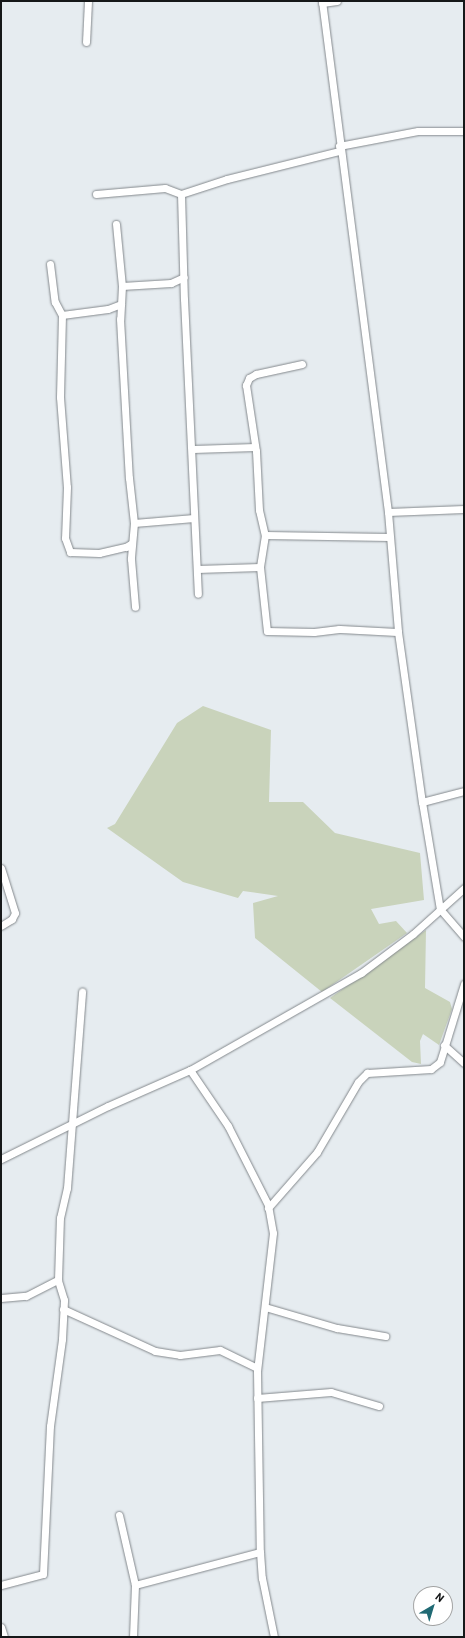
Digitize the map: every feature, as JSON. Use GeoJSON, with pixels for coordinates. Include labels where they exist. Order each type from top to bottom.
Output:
{"type":"FeatureCollection","features":[{"type":"Feature","properties":{"kind":"street"},"geometry":{"type":"LineString","coordinates":[[86,42],[88,1]]}},
{"type":"Feature","properties":{"kind":"street"},"geometry":{"type":"LineString","coordinates":[[337,1],[322,2],[334,78],[339,149],[388,512],[398,632],[422,802],[440,909],[464,938]]}},
{"type":"Feature","properties":{"kind":"street"},"geometry":{"type":"LineString","coordinates":[[96,194],[165,188],[181,194],[227,179],[339,149],[418,131],[464,131]]}},
{"type":"Feature","properties":{"kind":"street"},"geometry":{"type":"LineString","coordinates":[[181,194],[193,448],[194,518],[198,594]]}},
{"type":"Feature","properties":{"kind":"street"},"geometry":{"type":"LineString","coordinates":[[116,224],[122,286],[123,388],[134,523],[132,543],[135,607]]}},
{"type":"Feature","properties":{"kind":"street"},"geometry":{"type":"LineString","coordinates":[[50,264],[55,302],[62,315],[60,397],[67,487],[65,538],[70,552],[99,553],[126,548],[132,543]]}},
{"type":"Feature","properties":{"kind":"street"},"geometry":{"type":"LineString","coordinates":[[122,286],[171,283],[184,276]]}},
{"type":"Feature","properties":{"kind":"street"},"geometry":{"type":"LineString","coordinates":[[62,315],[108,309],[121,304]]}},
{"type":"Feature","properties":{"kind":"street"},"geometry":{"type":"LineString","coordinates":[[302,364],[256,374],[249,378],[246,385],[256,447],[259,510],[265,535],[260,567],[267,631],[314,632],[339,628],[398,632]]}},
{"type":"Feature","properties":{"kind":"street"},"geometry":{"type":"LineString","coordinates":[[193,448],[256,447]]}},
{"type":"Feature","properties":{"kind":"street"},"geometry":{"type":"LineString","coordinates":[[388,512],[464,509]]}},
{"type":"Feature","properties":{"kind":"street"},"geometry":{"type":"LineString","coordinates":[[134,523],[194,518]]}},
{"type":"Feature","properties":{"kind":"street"},"geometry":{"type":"LineString","coordinates":[[265,535],[389,536]]}},
{"type":"Feature","properties":{"kind":"street"},"geometry":{"type":"LineString","coordinates":[[197,569],[260,567]]}},
{"type":"Feature","properties":{"kind":"street"},"geometry":{"type":"LineString","coordinates":[[422,802],[464,791]]}},
{"type":"Feature","properties":{"kind":"street"},"geometry":{"type":"LineString","coordinates":[[1,868],[15,913],[12,919],[1,926]]}},
{"type":"Feature","properties":{"kind":"street"},"geometry":{"type":"LineString","coordinates":[[1,1158],[190,1070],[362,973],[413,934],[464,888]]}},
{"type":"Feature","properties":{"kind":"street"},"geometry":{"type":"LineString","coordinates":[[268,1208],[317,1152],[358,1082],[368,1074],[431,1069],[440,1062],[464,984]]}},
{"type":"Feature","properties":{"kind":"street"},"geometry":{"type":"LineString","coordinates":[[1,1585],[43,1574],[50,1426],[64,1300],[58,1280],[60,1218],[66,1188],[82,992]]}},
{"type":"Feature","properties":{"kind":"street"},"geometry":{"type":"LineString","coordinates":[[444,1045],[464,1063]]}},
{"type":"Feature","properties":{"kind":"street"},"geometry":{"type":"LineString","coordinates":[[190,1070],[228,1126],[268,1208],[274,1233],[257,1368],[260,1552],[262,1578],[274,1637]]}},
{"type":"Feature","properties":{"kind":"street"},"geometry":{"type":"LineString","coordinates":[[1,1298],[26,1296],[58,1280]]}},
{"type":"Feature","properties":{"kind":"street"},"geometry":{"type":"LineString","coordinates":[[265,1307],[337,1328],[385,1336]]}},
{"type":"Feature","properties":{"kind":"street"},"geometry":{"type":"LineString","coordinates":[[63,1309],[155,1351],[180,1355],[220,1350],[257,1368]]}},
{"type":"Feature","properties":{"kind":"street"},"geometry":{"type":"LineString","coordinates":[[257,1398],[331,1392],[379,1406]]}},
{"type":"Feature","properties":{"kind":"street"},"geometry":{"type":"LineString","coordinates":[[119,1514],[135,1585],[133,1637]]}},
{"type":"Feature","properties":{"kind":"street"},"geometry":{"type":"LineString","coordinates":[[135,1585],[260,1552]]}},
{"type":"Feature","properties":{"kind":"street"},"geometry":{"type":"LineString","coordinates":[[1,1627],[4,1637]]}},
{"type":"Feature","properties":{"kind":"green space"},"geometry":{"type":"Polygon","coordinates":[[[203,706],[271,730],[269,802],[303,802],[335,833],[420,853],[424,900],[371,909],[379,924],[396,921],[407,933],[322,992],[255,938],[253,903],[278,896],[243,891],[238,898],[183,882],[107,828],[115,824],[177,723],[203,706]]]}},
{"type":"Feature","properties":{"kind":"green space"},"geometry":{"type":"Polygon","coordinates":[[[426,930],[425,988],[450,1002],[452,1009],[439,1045],[423,1034],[420,1041],[421,1064],[412,1062],[330,998],[426,930]]]}}]}
